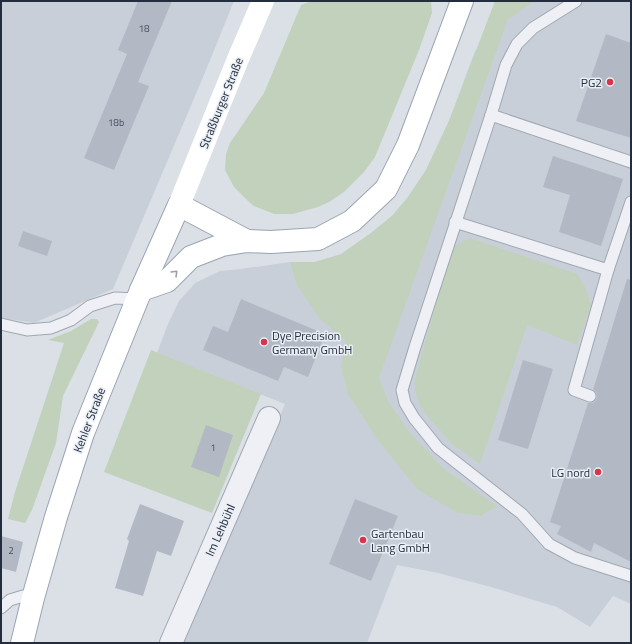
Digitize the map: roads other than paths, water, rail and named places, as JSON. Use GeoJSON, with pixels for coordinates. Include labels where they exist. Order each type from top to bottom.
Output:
{"type":"FeatureCollection","features":[{"type":"Feature","properties":{"kind":"main road","name":"Straßburger Straße"},"geometry":{"type":"LineString","coordinates":[[179,205],[263,1]]}},
{"type":"Feature","properties":{"kind":"main road"},"geometry":{"type":"LineString","coordinates":[[140,294],[167,281],[191,257],[222,245],[247,241],[271,242],[318,239],[352,221],[386,189],[408,145],[462,1]]}},
{"type":"Feature","properties":{"kind":"main road"},"geometry":{"type":"LineString","coordinates":[[179,205],[247,241]]}},
{"type":"Feature","properties":{"kind":"main road","name":"Kehler Straße"},"geometry":{"type":"LineString","coordinates":[[22,643],[56,516],[83,433],[140,294],[179,205]]}},
{"type":"Feature","properties":{"kind":"street","name":"Im Lehbühl"},"geometry":{"type":"LineString","coordinates":[[171,643],[269,418]]}},
{"type":"Feature","properties":{"kind":"lane"},"geometry":{"type":"LineString","coordinates":[[576,1],[533,28],[517,44],[506,65],[402,390],[405,403],[414,418],[438,448],[522,514],[549,544],[575,558],[631,576]]}},
{"type":"Feature","properties":{"kind":"lane"},"geometry":{"type":"LineString","coordinates":[[491,115],[631,162]]}},
{"type":"Feature","properties":{"kind":"lane"},"geometry":{"type":"LineString","coordinates":[[590,396],[574,390],[608,270],[631,202]]}},
{"type":"Feature","properties":{"kind":"lane"},"geometry":{"type":"LineString","coordinates":[[455,222],[608,270]]}},
{"type":"Feature","properties":{"kind":"lane"},"geometry":{"type":"LineString","coordinates":[[1,324],[27,330],[51,328],[71,320],[90,306],[115,298],[140,294]]}},
{"type":"Feature","properties":{"kind":"lane"},"geometry":{"type":"LineString","coordinates":[[1,608],[10,600],[23,596],[33,598]]}},
{"type":"Feature","properties":{"kind":"place","name":"PG2"},"geometry":{"type":"Point","coordinates":[610,82]}},
{"type":"Feature","properties":{"kind":"place","name":"Dye Precision Germany GmbH"},"geometry":{"type":"Point","coordinates":[264,342]}},
{"type":"Feature","properties":{"kind":"place","name":"LG nord"},"geometry":{"type":"Point","coordinates":[598,472]}},
{"type":"Feature","properties":{"kind":"place","name":"Gartenbau Lang GmbH"},"geometry":{"type":"Point","coordinates":[363,540]}}]}
